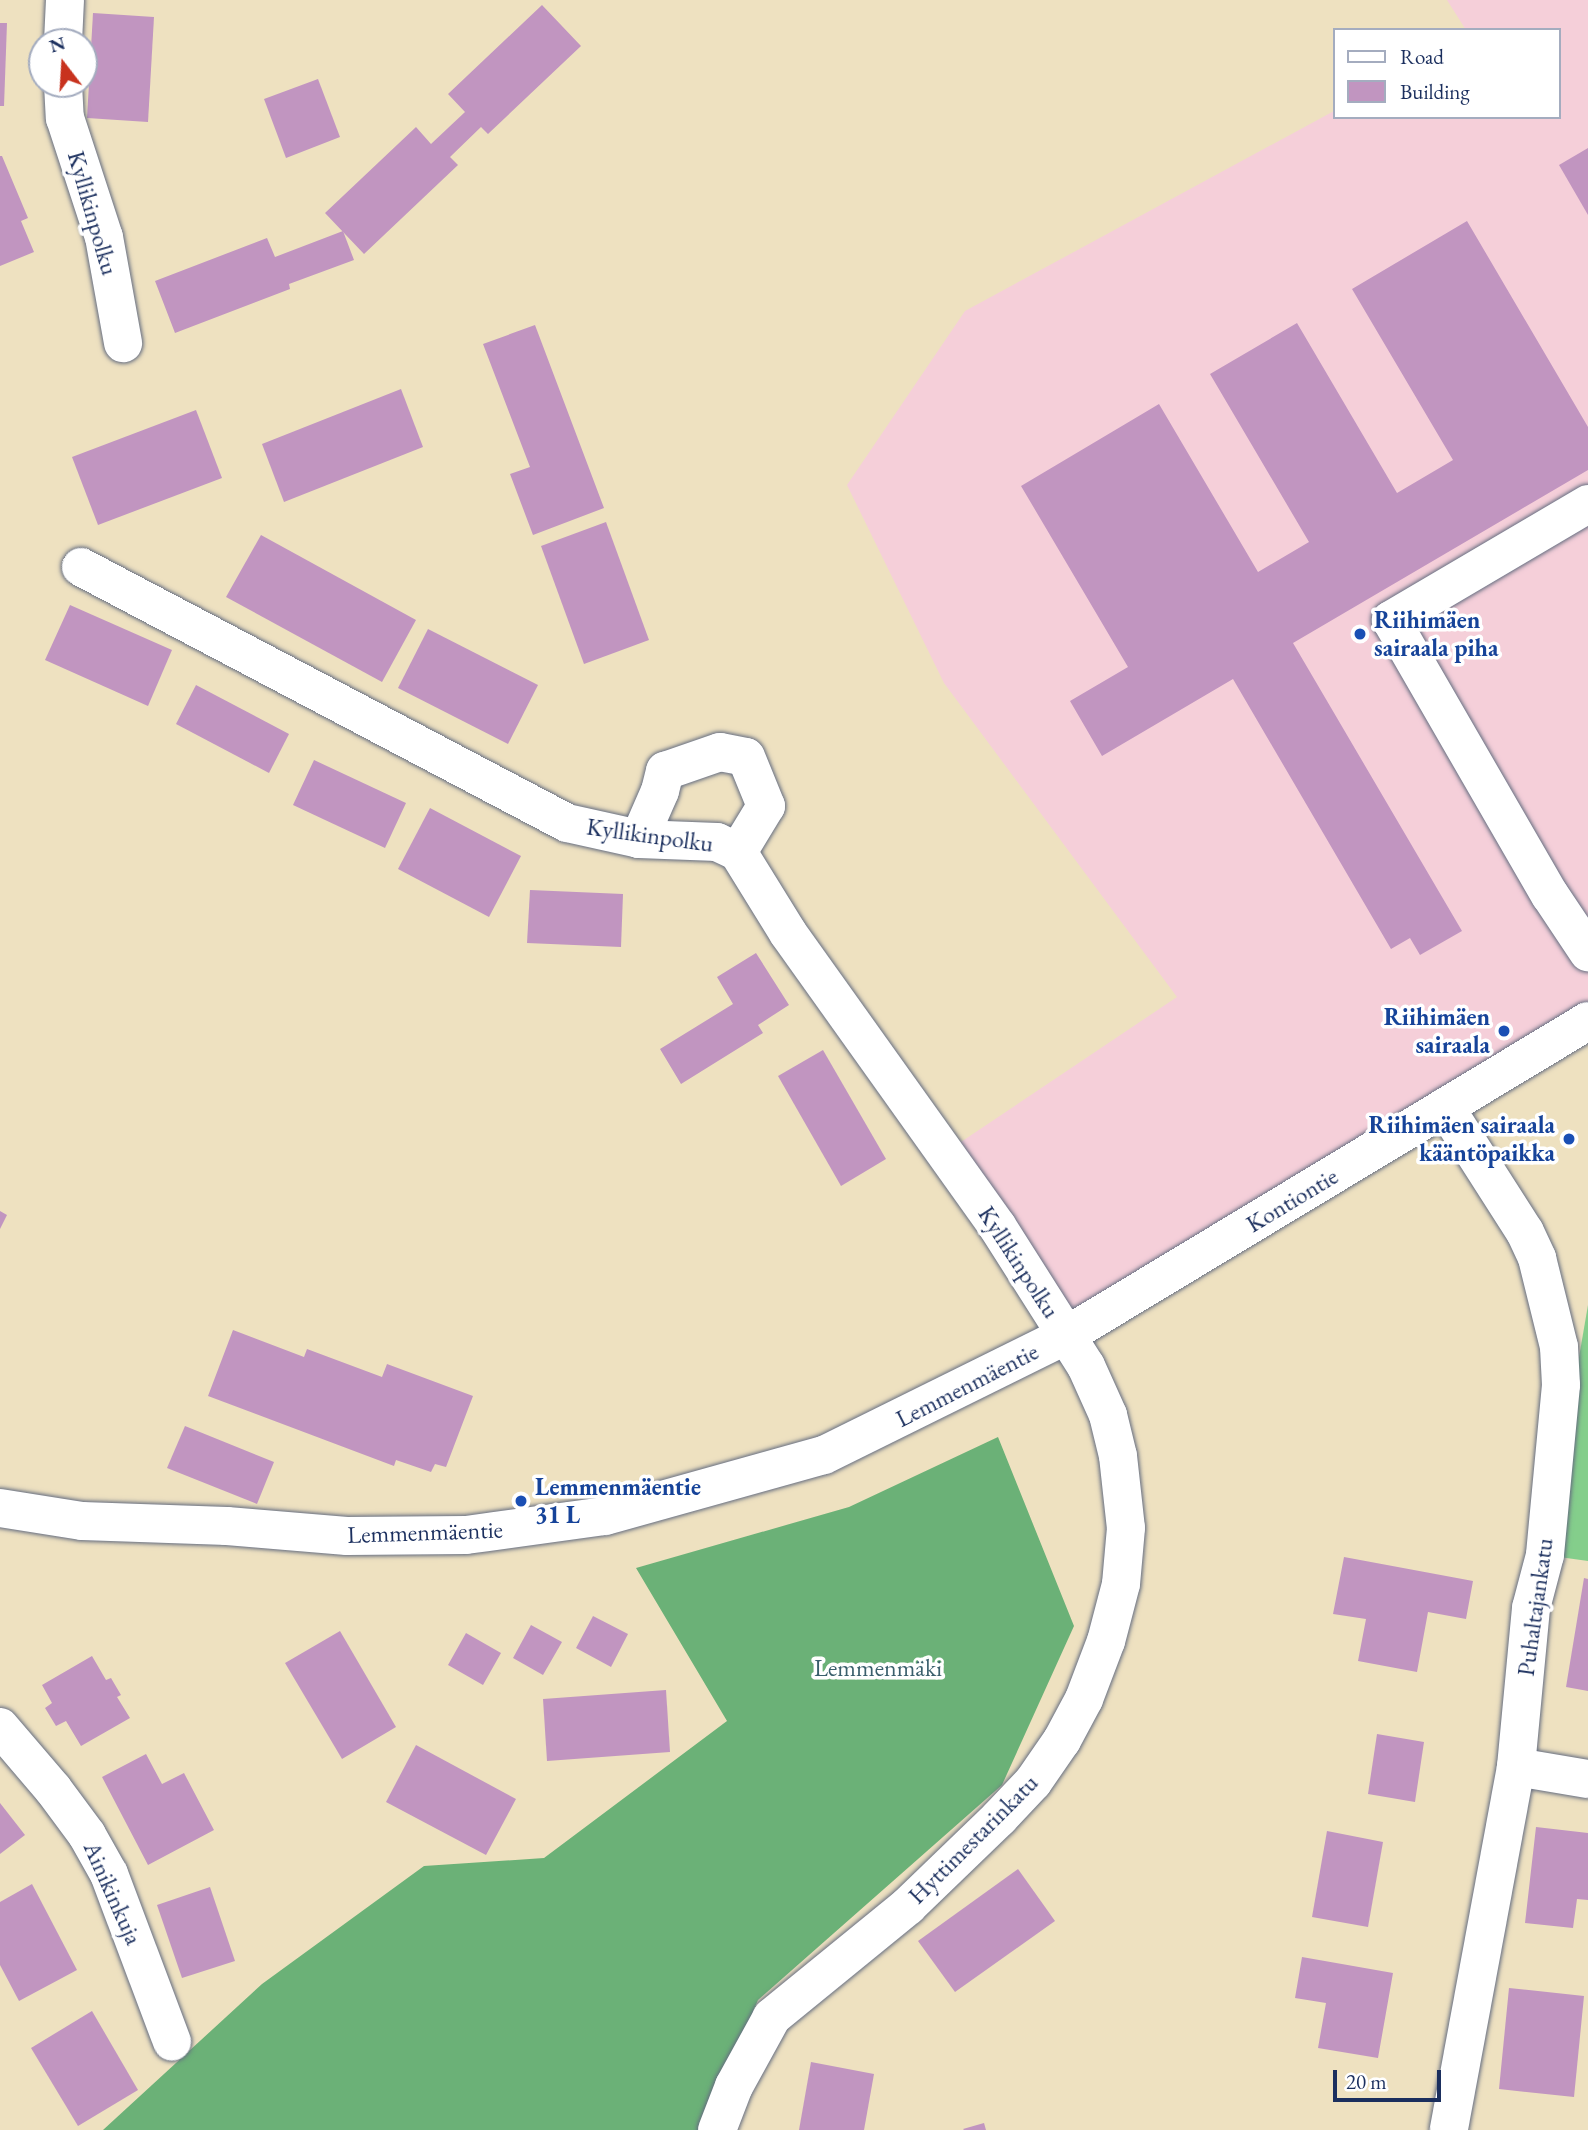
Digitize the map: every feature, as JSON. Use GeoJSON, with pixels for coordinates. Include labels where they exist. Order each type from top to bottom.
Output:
{"type":"FeatureCollection","features":[{"type":"Feature","properties":{"kind":"street"},"geometry":{"type":"LineString","coordinates":[[64,28],[65,0]]}},
{"type":"Feature","properties":{"kind":"street","name":"Kyllikinpolku"},"geometry":{"type":"LineString","coordinates":[[64,98],[65,118],[104,237],[123,343]]}},
{"type":"Feature","properties":{"kind":"street"},"geometry":{"type":"LineString","coordinates":[[1588,504],[1391,620],[1550,895],[1588,952]]}},
{"type":"Feature","properties":{"kind":"street","name":"Kyllikinpolku"},"geometry":{"type":"LineString","coordinates":[[81,567],[567,823],[639,839],[717,842],[738,852],[788,933],[960,1173],[1067,1335]]}},
{"type":"Feature","properties":{"kind":"street"},"geometry":{"type":"LineString","coordinates":[[639,839],[660,791],[665,771],[720,752],[746,757],[766,806],[738,852]]}},
{"type":"Feature","properties":{"kind":"street","name":"Kontiontie"},"geometry":{"type":"LineString","coordinates":[[1067,1335],[1588,1021]]}},
{"type":"Feature","properties":{"kind":"street","name":"Puhaltajankatu"},"geometry":{"type":"LineString","coordinates":[[1445,1107],[1537,1258],[1559,1347],[1561,1385],[1545,1555],[1531,1608],[1516,1767],[1449,2130]]}},
{"type":"Feature","properties":{"kind":"street","name":"Lemmenmäentie"},"geometry":{"type":"LineString","coordinates":[[0,1508],[82,1521],[227,1526],[347,1536],[466,1535],[605,1516],[824,1455],[1067,1335]]}},
{"type":"Feature","properties":{"kind":"street","name":"Hyttimestarinkatu"},"geometry":{"type":"LineString","coordinates":[[717,2130],[734,2086],[772,2017],[908,1906],[999,1818],[1032,1782],[1062,1740],[1084,1699],[1106,1640],[1121,1584],[1126,1528],[1118,1456],[1108,1415],[1086,1366],[1067,1335]]}},
{"type":"Feature","properties":{"kind":"street","name":"Ainikinkuja"},"geometry":{"type":"LineString","coordinates":[[0,1727],[60,1798],[87,1835],[109,1874],[172,2042]]}},
{"type":"Feature","properties":{"kind":"street"},"geometry":{"type":"LineString","coordinates":[[1516,1767],[1588,1779]]}},
{"type":"Feature","properties":{"kind":"shaded area"},"geometry":{"type":"Polygon","coordinates":[[[1447,0],[1588,0],[1588,1020],[1067,1335],[946,1152],[1177,997],[944,683],[847,485],[965,311],[1332,112],[1332,119],[1560,119],[1560,28],[1465,28],[1447,0]]]}},
{"type":"Feature","properties":{"kind":"green space"},"geometry":{"type":"Polygon","coordinates":[[[1588,1305],[1588,1561],[1545,1555],[1588,1305]]]}},
{"type":"Feature","properties":{"kind":"green space","name":"Lemmenmäki"},"geometry":{"type":"Polygon","coordinates":[[[998,1437],[1074,1626],[1002,1785],[758,2000],[702,2130],[103,2130],[262,1984],[424,1866],[544,1858],[727,1721],[636,1568],[849,1507],[998,1437]]]}},
{"type":"Feature","properties":{"kind":"building"},"geometry":{"type":"Polygon","coordinates":[[[542,5],[581,46],[488,134],[481,127],[450,157],[458,165],[364,254],[325,213],[416,127],[431,144],[465,112],[448,94],[542,5]]]}},
{"type":"Feature","properties":{"kind":"building"},"geometry":{"type":"Polygon","coordinates":[[[93,13],[154,17],[148,122],[87,118],[88,98],[98,98],[98,28],[92,28],[93,13]]]}},
{"type":"Feature","properties":{"kind":"building"},"geometry":{"type":"Polygon","coordinates":[[[0,23],[7,23],[4,106],[0,106],[0,23]]]}},
{"type":"Feature","properties":{"kind":"building"},"geometry":{"type":"Polygon","coordinates":[[[318,79],[340,137],[286,158],[264,99],[318,79]]]}},
{"type":"Feature","properties":{"kind":"building"},"geometry":{"type":"Polygon","coordinates":[[[1588,148],[1588,215],[1559,165],[1588,148]]]}},
{"type":"Feature","properties":{"kind":"building"},"geometry":{"type":"Polygon","coordinates":[[[0,156],[28,218],[21,221],[34,252],[0,266],[0,156]]]}},
{"type":"Feature","properties":{"kind":"building"},"geometry":{"type":"Polygon","coordinates":[[[1467,221],[1588,427],[1588,470],[1293,643],[1462,931],[1420,955],[1410,938],[1391,949],[1233,679],[1102,756],[1070,701],[1128,667],[1021,486],[1159,404],[1258,572],[1309,542],[1210,374],[1297,323],[1397,493],[1453,460],[1352,289],[1467,221]]]}},
{"type":"Feature","properties":{"kind":"building"},"geometry":{"type":"Polygon","coordinates":[[[343,231],[354,260],[289,284],[290,289],[175,333],[155,281],[267,238],[275,257],[343,231]]]}},
{"type":"Feature","properties":{"kind":"building"},"geometry":{"type":"Polygon","coordinates":[[[535,325],[604,508],[533,535],[510,474],[530,467],[483,344],[535,325]]]}},
{"type":"Feature","properties":{"kind":"building"},"geometry":{"type":"Polygon","coordinates":[[[401,389],[423,447],[284,502],[262,444],[401,389]]]}},
{"type":"Feature","properties":{"kind":"building"},"geometry":{"type":"Polygon","coordinates":[[[196,410],[222,478],[98,525],[72,457],[196,410]]]}},
{"type":"Feature","properties":{"kind":"building"},"geometry":{"type":"Polygon","coordinates":[[[606,522],[649,640],[584,664],[541,546],[606,522]]]}},
{"type":"Feature","properties":{"kind":"building"},"geometry":{"type":"Polygon","coordinates":[[[261,535],[416,620],[382,682],[226,597],[261,535]]]}},
{"type":"Feature","properties":{"kind":"building"},"geometry":{"type":"Polygon","coordinates":[[[70,605],[172,650],[148,706],[45,660],[70,605]]]}},
{"type":"Feature","properties":{"kind":"building"},"geometry":{"type":"Polygon","coordinates":[[[428,629],[538,685],[508,744],[398,688],[428,629]]]}},
{"type":"Feature","properties":{"kind":"building"},"geometry":{"type":"Polygon","coordinates":[[[196,685],[289,734],[269,773],[176,724],[196,685]]]}},
{"type":"Feature","properties":{"kind":"building"},"geometry":{"type":"Polygon","coordinates":[[[314,760],[406,803],[385,848],[293,805],[314,760]]]}},
{"type":"Feature","properties":{"kind":"building"},"geometry":{"type":"Polygon","coordinates":[[[430,808],[521,856],[489,917],[398,869],[430,808]]]}},
{"type":"Feature","properties":{"kind":"building"},"geometry":{"type":"Polygon","coordinates":[[[530,890],[623,894],[621,947],[527,943],[530,890]]]}},
{"type":"Feature","properties":{"kind":"building"},"geometry":{"type":"Polygon","coordinates":[[[756,953],[789,1005],[758,1025],[763,1033],[681,1084],[660,1049],[733,1004],[717,977],[756,953]]]}},
{"type":"Feature","properties":{"kind":"building"},"geometry":{"type":"Polygon","coordinates":[[[823,1050],[886,1159],[841,1186],[778,1076],[823,1050]]]}},
{"type":"Feature","properties":{"kind":"building"},"geometry":{"type":"Polygon","coordinates":[[[0,1211],[7,1215],[0,1229],[0,1211]]]}},
{"type":"Feature","properties":{"kind":"building"},"geometry":{"type":"Polygon","coordinates":[[[233,1330],[304,1357],[307,1349],[382,1377],[387,1364],[473,1396],[446,1467],[435,1464],[431,1472],[396,1460],[394,1466],[208,1396],[233,1330]]]}},
{"type":"Feature","properties":{"kind":"building"},"geometry":{"type":"Polygon","coordinates":[[[185,1426],[274,1462],[257,1504],[167,1468],[185,1426]]]}},
{"type":"Feature","properties":{"kind":"building"},"geometry":{"type":"Polygon","coordinates":[[[1344,1557],[1473,1581],[1466,1619],[1428,1612],[1417,1672],[1358,1661],[1366,1619],[1333,1614],[1344,1557]]]}},
{"type":"Feature","properties":{"kind":"building"},"geometry":{"type":"Polygon","coordinates":[[[1584,1578],[1588,1579],[1588,1691],[1566,1687],[1584,1578]]]}},
{"type":"Feature","properties":{"kind":"building"},"geometry":{"type":"Polygon","coordinates":[[[593,1616],[628,1634],[611,1667],[576,1648],[593,1616]]]}},
{"type":"Feature","properties":{"kind":"building"},"geometry":{"type":"Polygon","coordinates":[[[531,1625],[562,1642],[543,1675],[513,1658],[531,1625]]]}},
{"type":"Feature","properties":{"kind":"building"},"geometry":{"type":"Polygon","coordinates":[[[340,1631],[396,1727],[342,1759],[285,1663],[340,1631]]]}},
{"type":"Feature","properties":{"kind":"building"},"geometry":{"type":"Polygon","coordinates":[[[466,1633],[501,1653],[483,1685],[448,1665],[466,1633]]]}},
{"type":"Feature","properties":{"kind":"building"},"geometry":{"type":"Polygon","coordinates":[[[92,1656],[106,1680],[111,1678],[121,1695],[117,1697],[130,1718],[81,1746],[66,1721],[56,1726],[45,1708],[52,1703],[42,1685],[92,1656]]]}},
{"type":"Feature","properties":{"kind":"building"},"geometry":{"type":"Polygon","coordinates":[[[666,1690],[670,1752],[547,1761],[543,1699],[666,1690]]]}},
{"type":"Feature","properties":{"kind":"building"},"geometry":{"type":"Polygon","coordinates":[[[1377,1734],[1424,1742],[1415,1802],[1368,1794],[1377,1734]]]}},
{"type":"Feature","properties":{"kind":"building"},"geometry":{"type":"Polygon","coordinates":[[[416,1745],[516,1799],[486,1855],[386,1802],[416,1745]]]}},
{"type":"Feature","properties":{"kind":"building"},"geometry":{"type":"Polygon","coordinates":[[[146,1754],[162,1784],[184,1773],[214,1830],[148,1865],[102,1777],[146,1754]]]}},
{"type":"Feature","properties":{"kind":"building"},"geometry":{"type":"Polygon","coordinates":[[[0,1803],[25,1835],[0,1854],[0,1803]]]}},
{"type":"Feature","properties":{"kind":"building"},"geometry":{"type":"Polygon","coordinates":[[[1536,1827],[1588,1833],[1588,1900],[1577,1899],[1573,1928],[1525,1923],[1536,1827]]]}},
{"type":"Feature","properties":{"kind":"building"},"geometry":{"type":"Polygon","coordinates":[[[1327,1831],[1383,1842],[1368,1927],[1312,1917],[1327,1831]]]}},
{"type":"Feature","properties":{"kind":"building"},"geometry":{"type":"Polygon","coordinates":[[[1018,1869],[1055,1921],[955,1992],[918,1941],[1018,1869]]]}},
{"type":"Feature","properties":{"kind":"building"},"geometry":{"type":"Polygon","coordinates":[[[32,1884],[77,1970],[19,2001],[0,1965],[0,1902],[32,1884]]]}},
{"type":"Feature","properties":{"kind":"building"},"geometry":{"type":"Polygon","coordinates":[[[210,1887],[235,1961],[182,1978],[157,1905],[210,1887]]]}},
{"type":"Feature","properties":{"kind":"building"},"geometry":{"type":"Polygon","coordinates":[[[1302,1957],[1393,1973],[1378,2058],[1318,2048],[1326,2003],[1295,1998],[1302,1957]]]}},
{"type":"Feature","properties":{"kind":"building"},"geometry":{"type":"Polygon","coordinates":[[[1509,1988],[1584,1996],[1574,2097],[1499,2089],[1509,1988]]]}},
{"type":"Feature","properties":{"kind":"building"},"geometry":{"type":"Polygon","coordinates":[[[92,2011],[138,2090],[78,2126],[31,2048],[92,2011]]]}},
{"type":"Feature","properties":{"kind":"building"},"geometry":{"type":"Polygon","coordinates":[[[811,2062],[874,2074],[864,2130],[799,2130],[811,2062]]]}},
{"type":"Feature","properties":{"kind":"building"},"geometry":{"type":"Polygon","coordinates":[[[984,2123],[986,2130],[963,2129],[984,2123]]]}},
{"type":"Feature","properties":{"kind":"place","name":"Riihimäen sairaala piha"},"geometry":{"type":"Point","coordinates":[1360,634]}},
{"type":"Feature","properties":{"kind":"place","name":"Riihimäen sairaala"},"geometry":{"type":"Point","coordinates":[1504,1031]}},
{"type":"Feature","properties":{"kind":"place","name":"Riihimäen sairaala kääntöpaikka"},"geometry":{"type":"Point","coordinates":[1569,1139]}},
{"type":"Feature","properties":{"kind":"place","name":"Lemmenmäentie 31 L"},"geometry":{"type":"Point","coordinates":[521,1501]}}]}
